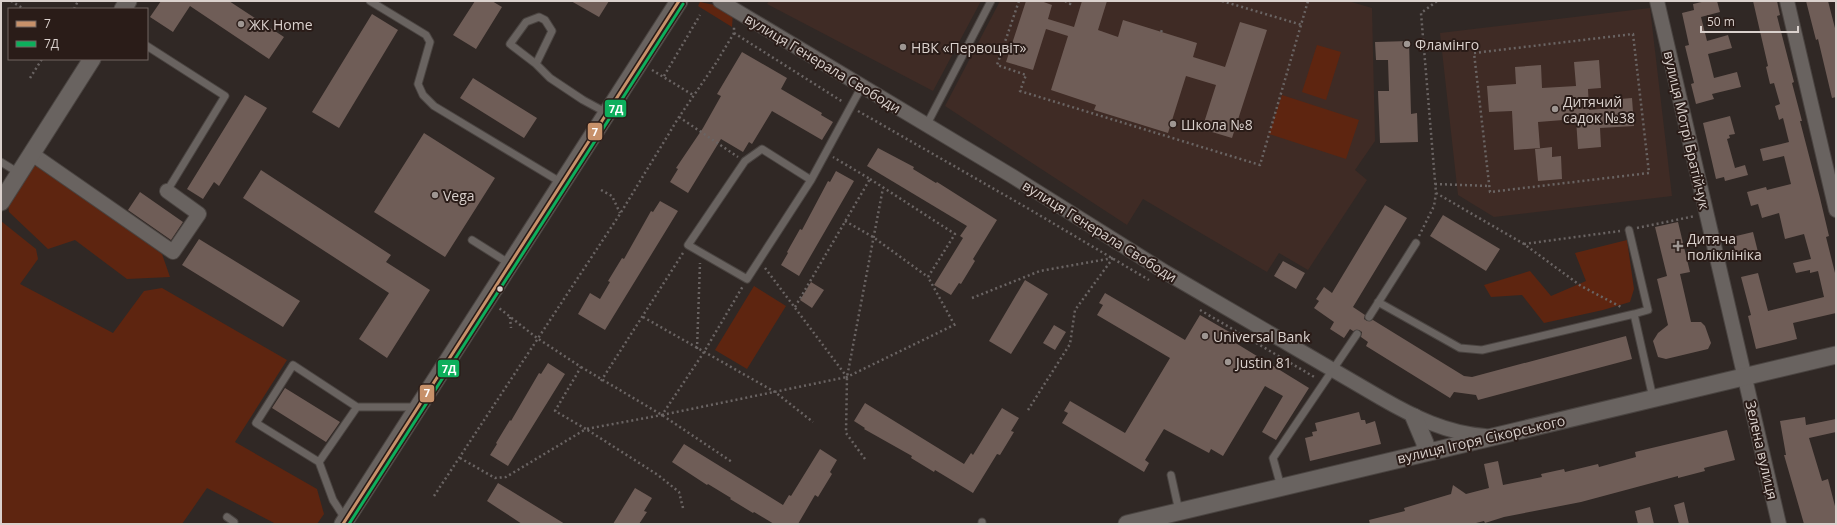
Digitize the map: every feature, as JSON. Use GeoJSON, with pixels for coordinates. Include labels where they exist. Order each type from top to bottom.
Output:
{"type":"FeatureCollection","features":[{"type":"Feature","properties":{"kind":"street"},"geometry":{"type":"LineString","coordinates":[[345,522],[679,1]]}},
{"type":"Feature","properties":{"kind":"street","name":"вулиця Генерала Свободи"},"geometry":{"type":"LineString","coordinates":[[720,1],[926,126],[1012,176],[1165,272],[1414,417],[1467,435],[1489,436]]}},
{"type":"Feature","properties":{"kind":"street","name":"вулиця Мотрі Братійчук"},"geometry":{"type":"LineString","coordinates":[[1657,1],[1746,376]]}},
{"type":"Feature","properties":{"kind":"street"},"geometry":{"type":"LineString","coordinates":[[1787,1],[1836,210]]}},
{"type":"Feature","properties":{"kind":"street"},"geometry":{"type":"LineString","coordinates":[[1,202],[91,60]]}},
{"type":"Feature","properties":{"kind":"street"},"geometry":{"type":"LineString","coordinates":[[32,154],[173,252],[199,214],[167,191]]}},
{"type":"Feature","properties":{"kind":"street","name":"вулиця Ігоря Сікорського"},"geometry":{"type":"LineString","coordinates":[[1127,524],[1489,436],[1836,355]]}},
{"type":"Feature","properties":{"kind":"street","name":"Зелена вулиця"},"geometry":{"type":"LineString","coordinates":[[1746,376],[1779,524]]}},
{"type":"Feature","properties":{"kind":"street"},"geometry":{"type":"LineString","coordinates":[[1414,417],[1425,443],[1425,452]]}},
{"type":"Feature","properties":{"kind":"lane"},"geometry":{"type":"LineString","coordinates":[[370,1],[426,35],[430,42],[418,84],[423,95],[434,106],[562,183]]}},
{"type":"Feature","properties":{"kind":"lane"},"geometry":{"type":"LineString","coordinates":[[926,126],[991,1]]}},
{"type":"Feature","properties":{"kind":"lane"},"geometry":{"type":"LineString","coordinates":[[536,64],[552,31],[545,20],[539,17],[526,22],[510,44],[536,64],[550,78],[583,100],[607,113]]}},
{"type":"Feature","properties":{"kind":"lane"},"geometry":{"type":"LineString","coordinates":[[148,47],[225,96],[167,191]]}},
{"type":"Feature","properties":{"kind":"lane"},"geometry":{"type":"LineString","coordinates":[[811,180],[762,149],[745,161],[688,244],[747,279],[811,180],[862,86]]}},
{"type":"Feature","properties":{"kind":"lane"},"geometry":{"type":"LineString","coordinates":[[1,162],[20,174]]}},
{"type":"Feature","properties":{"kind":"lane"},"geometry":{"type":"LineString","coordinates":[[1378,302],[1460,348],[1482,350],[1648,310],[1629,230]]}},
{"type":"Feature","properties":{"kind":"lane"},"geometry":{"type":"LineString","coordinates":[[472,240],[510,264]]}},
{"type":"Feature","properties":{"kind":"lane"},"geometry":{"type":"LineString","coordinates":[[1368,317],[1416,243]]}},
{"type":"Feature","properties":{"kind":"lane"},"geometry":{"type":"LineString","coordinates":[[1634,314],[1653,398]]}},
{"type":"Feature","properties":{"kind":"lane"},"geometry":{"type":"LineString","coordinates":[[1281,487],[1273,458],[1357,334]]}},
{"type":"Feature","properties":{"kind":"lane"},"geometry":{"type":"LineString","coordinates":[[345,522],[333,500],[319,462],[256,423],[293,365],[357,407],[418,407]]}},
{"type":"Feature","properties":{"kind":"lane"},"geometry":{"type":"LineString","coordinates":[[319,462],[357,407]]}},
{"type":"Feature","properties":{"kind":"lane"},"geometry":{"type":"LineString","coordinates":[[1171,475],[1179,511]]}},
{"type":"Feature","properties":{"kind":"lane"},"geometry":{"type":"LineString","coordinates":[[227,517],[234,522],[232,524]]}},
{"type":"Feature","properties":{"kind":"path"},"geometry":{"type":"LineString","coordinates":[[11,1],[22,8]]}},
{"type":"Feature","properties":{"kind":"path"},"geometry":{"type":"LineString","coordinates":[[1020,1],[997,65],[1026,75],[1020,91],[1260,165],[1308,1]]}},
{"type":"Feature","properties":{"kind":"path"},"geometry":{"type":"LineString","coordinates":[[1065,1],[1070,4],[1071,1]]}},
{"type":"Feature","properties":{"kind":"path"},"geometry":{"type":"LineString","coordinates":[[1222,1],[1302,25]]}},
{"type":"Feature","properties":{"kind":"path"},"geometry":{"type":"LineString","coordinates":[[1416,243],[1434,206],[1436,193],[1421,13],[1436,1]]}},
{"type":"Feature","properties":{"kind":"path"},"geometry":{"type":"LineString","coordinates":[[434,496],[620,214],[679,117],[734,33],[735,16],[738,12]]}},
{"type":"Feature","properties":{"kind":"path"},"geometry":{"type":"LineString","coordinates":[[664,76],[700,15]]}},
{"type":"Feature","properties":{"kind":"path"},"geometry":{"type":"LineString","coordinates":[[734,33],[850,107],[1154,282]]}},
{"type":"Feature","properties":{"kind":"path"},"geometry":{"type":"LineString","coordinates":[[1633,34],[1649,173],[1490,192],[1489,186],[1474,53],[1633,34]]}},
{"type":"Feature","properties":{"kind":"path"},"geometry":{"type":"LineString","coordinates":[[30,78],[41,60]]}},
{"type":"Feature","properties":{"kind":"path"},"geometry":{"type":"LineString","coordinates":[[638,64],[664,76],[694,95]]}},
{"type":"Feature","properties":{"kind":"path"},"geometry":{"type":"LineString","coordinates":[[679,117],[745,161]]}},
{"type":"Feature","properties":{"kind":"path"},"geometry":{"type":"LineString","coordinates":[[826,153],[870,179],[955,234],[928,277]]}},
{"type":"Feature","properties":{"kind":"path"},"geometry":{"type":"LineString","coordinates":[[794,307],[870,179]]}},
{"type":"Feature","properties":{"kind":"path"},"geometry":{"type":"LineString","coordinates":[[1435,184],[1489,186]]}},
{"type":"Feature","properties":{"kind":"path"},"geometry":{"type":"LineString","coordinates":[[865,459],[846,433],[847,377],[883,188]]}},
{"type":"Feature","properties":{"kind":"path"},"geometry":{"type":"LineString","coordinates":[[601,190],[612,196],[620,214]]}},
{"type":"Feature","properties":{"kind":"path"},"geometry":{"type":"LineString","coordinates":[[1436,193],[1524,244],[1581,286],[1634,314]]}},
{"type":"Feature","properties":{"kind":"path"},"geometry":{"type":"LineString","coordinates":[[1524,244],[1629,230],[1707,213]]}},
{"type":"Feature","properties":{"kind":"path"},"geometry":{"type":"LineString","coordinates":[[460,458],[494,478],[506,477],[586,429],[662,416],[847,377],[955,324],[928,277],[873,237],[845,221]]}},
{"type":"Feature","properties":{"kind":"path"},"geometry":{"type":"LineString","coordinates":[[601,381],[688,244]]}},
{"type":"Feature","properties":{"kind":"path"},"geometry":{"type":"LineString","coordinates":[[697,349],[701,252]]}},
{"type":"Feature","properties":{"kind":"path"},"geometry":{"type":"LineString","coordinates":[[972,298],[1040,271],[1113,258]]}},
{"type":"Feature","properties":{"kind":"path"},"geometry":{"type":"LineString","coordinates":[[1028,410],[1070,344],[1075,310],[1113,258]]}},
{"type":"Feature","properties":{"kind":"path"},"geometry":{"type":"LineString","coordinates":[[759,260],[847,377]]}},
{"type":"Feature","properties":{"kind":"path"},"geometry":{"type":"LineString","coordinates":[[662,416],[704,352],[747,279]]}},
{"type":"Feature","properties":{"kind":"path"},"geometry":{"type":"LineString","coordinates":[[487,299],[537,338],[601,381],[662,416],[732,462]]}},
{"type":"Feature","properties":{"kind":"path"},"geometry":{"type":"LineString","coordinates":[[1195,307],[1324,383]]}},
{"type":"Feature","properties":{"kind":"path"},"geometry":{"type":"LineString","coordinates":[[510,316],[511,328]]}},
{"type":"Feature","properties":{"kind":"path"},"geometry":{"type":"LineString","coordinates":[[643,317],[775,392],[814,422]]}},
{"type":"Feature","properties":{"kind":"path"},"geometry":{"type":"LineString","coordinates":[[581,367],[555,411],[658,475],[679,492],[683,508]]}},
{"type":"Feature","properties":{"kind":"shaded area","name":"НВК «Первоцвіт»"},"geometry":{"type":"Polygon","coordinates":[[[769,1],[981,1],[933,91],[767,4],[769,1]]]}},
{"type":"Feature","properties":{"kind":"shaded area","name":"Школа №8"},"geometry":{"type":"Polygon","coordinates":[[[1000,1],[1348,1],[1372,8],[1375,141],[1355,170],[1367,180],[1308,270],[1279,253],[1267,272],[1143,199],[1127,225],[945,106],[1000,1]]]}},
{"type":"Feature","properties":{"kind":"shaded area"},"geometry":{"type":"Polygon","coordinates":[[[700,2],[719,6],[733,13],[732,27],[698,6],[700,2]]]}},
{"type":"Feature","properties":{"kind":"shaded area","name":"Дитячий садок №38"},"geometry":{"type":"Polygon","coordinates":[[[1650,8],[1672,196],[1494,217],[1458,195],[1440,33],[1650,8]]]}},
{"type":"Feature","properties":{"kind":"shaded area"},"geometry":{"type":"Polygon","coordinates":[[[1317,45],[1341,52],[1326,100],[1302,92],[1317,45]]]}},
{"type":"Feature","properties":{"kind":"shaded area"},"geometry":{"type":"Polygon","coordinates":[[[1282,95],[1359,120],[1346,159],[1269,134],[1282,95]]]}},
{"type":"Feature","properties":{"kind":"shaded area"},"geometry":{"type":"Polygon","coordinates":[[[35,163],[162,254],[170,277],[127,279],[75,240],[48,249],[9,212],[8,204],[35,163]]]}},
{"type":"Feature","properties":{"kind":"shaded area"},"geometry":{"type":"Polygon","coordinates":[[[1,221],[36,249],[38,259],[20,284],[113,333],[144,291],[162,288],[287,360],[235,442],[317,489],[324,514],[317,524],[276,524],[207,488],[182,524],[1,524],[1,221]]]}},
{"type":"Feature","properties":{"kind":"shaded area"},"geometry":{"type":"Polygon","coordinates":[[[1627,240],[1634,289],[1630,302],[1603,310],[1544,323],[1522,295],[1491,297],[1484,285],[1530,271],[1551,296],[1586,281],[1575,253],[1627,240]]]}},
{"type":"Feature","properties":{"kind":"shaded area"},"geometry":{"type":"Polygon","coordinates":[[[754,286],[786,306],[747,369],[715,350],[754,286]]]}},
{"type":"Feature","properties":{"kind":"building","name":"ЖК Home"},"geometry":{"type":"Polygon","coordinates":[[[161,1],[229,1],[284,37],[269,59],[190,6],[173,32],[150,17],[161,1]]]}},
{"type":"Feature","properties":{"kind":"building"},"geometry":{"type":"Polygon","coordinates":[[[475,1],[492,1],[502,7],[476,49],[453,35],[475,1]]]}},
{"type":"Feature","properties":{"kind":"building"},"geometry":{"type":"Polygon","coordinates":[[[571,1],[609,1],[599,17],[571,1]]]}},
{"type":"Feature","properties":{"kind":"building"},"geometry":{"type":"Polygon","coordinates":[[[1026,1],[1041,1],[1052,5],[1048,19],[1074,27],[1082,1],[1107,1],[1098,30],[1118,37],[1123,20],[1197,43],[1193,57],[1225,67],[1240,22],[1267,30],[1232,138],[1202,129],[1216,85],[1186,76],[1168,133],[1094,110],[1096,105],[1051,90],[1068,36],[1046,29],[1033,70],[1006,62],[1026,1]]]}},
{"type":"Feature","properties":{"kind":"building"},"geometry":{"type":"Polygon","coordinates":[[[1706,1],[1717,1],[1720,12],[1701,17],[1707,41],[1728,35],[1732,48],[1708,54],[1714,78],[1737,72],[1741,87],[1712,94],[1714,99],[1696,104],[1691,84],[1694,83],[1685,46],[1689,45],[1682,13],[1694,10],[1693,4],[1706,1]]]}},
{"type":"Feature","properties":{"kind":"building"},"geometry":{"type":"Polygon","coordinates":[[[1753,1],[1777,1],[1780,15],[1777,16],[1794,82],[1792,83],[1802,121],[1800,121],[1829,236],[1826,237],[1836,277],[1836,313],[1793,323],[1797,339],[1756,349],[1748,316],[1751,315],[1741,277],[1758,273],[1768,311],[1824,297],[1818,271],[1810,273],[1810,270],[1796,273],[1793,263],[1811,259],[1804,234],[1785,239],[1779,213],[1762,218],[1758,204],[1751,206],[1747,192],[1766,187],[1767,190],[1791,184],[1784,156],[1763,161],[1760,149],[1789,142],[1783,118],[1779,120],[1775,106],[1780,104],[1774,83],[1770,84],[1766,67],[1768,66],[1753,1]]]}},
{"type":"Feature","properties":{"kind":"building"},"geometry":{"type":"Polygon","coordinates":[[[1806,1],[1828,1],[1836,32],[1836,97],[1832,98],[1818,39],[1816,40],[1806,1]]]}},
{"type":"Feature","properties":{"kind":"building"},"geometry":{"type":"Polygon","coordinates":[[[372,14],[398,30],[339,128],[312,112],[372,14]]]}},
{"type":"Feature","properties":{"kind":"building"},"geometry":{"type":"Polygon","coordinates":[[[1409,41],[1411,114],[1417,113],[1418,142],[1380,143],[1378,91],[1389,91],[1388,60],[1376,60],[1375,42],[1409,41]]]}},
{"type":"Feature","properties":{"kind":"building"},"geometry":{"type":"Polygon","coordinates":[[[742,52],[787,78],[781,89],[822,113],[821,115],[833,122],[822,140],[772,111],[752,144],[749,142],[743,152],[721,139],[688,193],[670,182],[678,169],[676,168],[703,128],[721,96],[717,94],[742,52]]]}},
{"type":"Feature","properties":{"kind":"building"},"geometry":{"type":"Polygon","coordinates":[[[1599,60],[1601,88],[1588,89],[1589,110],[1609,108],[1609,100],[1632,98],[1634,126],[1600,128],[1601,147],[1578,149],[1576,119],[1538,122],[1540,148],[1514,150],[1512,111],[1489,112],[1487,86],[1516,84],[1515,67],[1541,65],[1542,88],[1576,86],[1574,62],[1599,60]]]}},
{"type":"Feature","properties":{"kind":"building"},"geometry":{"type":"Polygon","coordinates":[[[473,78],[537,118],[524,138],[460,98],[473,78]]]}},
{"type":"Feature","properties":{"kind":"building"},"geometry":{"type":"Polygon","coordinates":[[[245,95],[267,108],[219,186],[214,182],[203,199],[187,189],[245,95]]]}},
{"type":"Feature","properties":{"kind":"building"},"geometry":{"type":"Polygon","coordinates":[[[1730,116],[1735,134],[1729,135],[1730,138],[1727,139],[1735,168],[1745,165],[1748,175],[1725,181],[1724,177],[1716,179],[1703,123],[1730,116]]]}},
{"type":"Feature","properties":{"kind":"building","name":"Vega"},"geometry":{"type":"Polygon","coordinates":[[[424,133],[495,178],[445,257],[374,212],[424,133]]]}},
{"type":"Feature","properties":{"kind":"building"},"geometry":{"type":"Polygon","coordinates":[[[1552,147],[1552,157],[1561,156],[1562,179],[1538,181],[1535,149],[1552,147]]]}},
{"type":"Feature","properties":{"kind":"building"},"geometry":{"type":"Polygon","coordinates":[[[878,148],[914,167],[913,169],[936,183],[937,182],[997,220],[973,259],[975,261],[961,284],[959,283],[951,295],[934,285],[963,238],[960,236],[967,226],[867,166],[878,148]]]}},
{"type":"Feature","properties":{"kind":"building"},"geometry":{"type":"Polygon","coordinates":[[[261,170],[391,255],[386,262],[430,290],[387,358],[359,339],[389,293],[243,198],[261,170]]]}},
{"type":"Feature","properties":{"kind":"building"},"geometry":{"type":"Polygon","coordinates":[[[836,171],[854,181],[799,276],[781,265],[800,229],[802,230],[828,181],[830,182],[836,171]]]}},
{"type":"Feature","properties":{"kind":"building"},"geometry":{"type":"Polygon","coordinates":[[[140,192],[183,222],[171,240],[128,210],[140,192]]]}},
{"type":"Feature","properties":{"kind":"building"},"geometry":{"type":"Polygon","coordinates":[[[660,201],[678,211],[605,330],[578,314],[590,293],[600,299],[610,282],[608,281],[622,258],[624,259],[651,211],[653,212],[660,201]]]}},
{"type":"Feature","properties":{"kind":"building"},"geometry":{"type":"Polygon","coordinates":[[[1385,205],[1407,218],[1353,307],[1365,315],[1364,319],[1367,321],[1373,320],[1464,376],[1472,377],[1626,336],[1632,359],[1478,400],[1476,395],[1454,392],[1450,398],[1366,346],[1368,342],[1361,337],[1362,332],[1359,330],[1353,331],[1350,329],[1344,338],[1330,329],[1334,322],[1314,308],[1319,301],[1316,299],[1324,287],[1332,293],[1385,205]]]}},
{"type":"Feature","properties":{"kind":"building"},"geometry":{"type":"Polygon","coordinates":[[[1443,215],[1500,249],[1486,271],[1430,236],[1443,215]]]}},
{"type":"Feature","properties":{"kind":"building"},"geometry":{"type":"Polygon","coordinates":[[[1678,222],[1690,272],[1680,274],[1691,322],[1701,322],[1705,326],[1711,343],[1708,349],[1666,359],[1658,357],[1653,341],[1658,333],[1668,325],[1657,279],[1667,276],[1655,227],[1678,222]]]}},
{"type":"Feature","properties":{"kind":"building"},"geometry":{"type":"Polygon","coordinates":[[[1753,232],[1758,252],[1736,257],[1732,237],[1753,232]]]}},
{"type":"Feature","properties":{"kind":"building"},"geometry":{"type":"Polygon","coordinates":[[[199,239],[300,301],[283,327],[182,265],[199,239]]]}},
{"type":"Feature","properties":{"kind":"building"},"geometry":{"type":"Polygon","coordinates":[[[1283,261],[1305,273],[1296,289],[1274,276],[1283,261]]]}},
{"type":"Feature","properties":{"kind":"building"},"geometry":{"type":"Polygon","coordinates":[[[1025,280],[1048,294],[1011,354],[989,341],[1025,280]]]}},
{"type":"Feature","properties":{"kind":"building"},"geometry":{"type":"Polygon","coordinates":[[[811,282],[824,290],[812,308],[800,300],[811,282]]]}},
{"type":"Feature","properties":{"kind":"building"},"geometry":{"type":"Polygon","coordinates":[[[1105,293],[1185,340],[1200,315],[1238,337],[1234,342],[1309,388],[1276,440],[1262,432],[1283,396],[1265,386],[1223,456],[1211,449],[1209,453],[1164,429],[1145,460],[1149,463],[1144,472],[1062,423],[1068,413],[1064,411],[1070,401],[1125,433],[1170,358],[1097,315],[1103,305],[1099,303],[1105,293]]]}},
{"type":"Feature","properties":{"kind":"building"},"geometry":{"type":"Polygon","coordinates":[[[1054,325],[1066,332],[1055,350],[1043,343],[1054,325]]]}},
{"type":"Feature","properties":{"kind":"building"},"geometry":{"type":"Polygon","coordinates":[[[548,363],[565,374],[508,466],[490,455],[539,373],[541,374],[548,363]]]}},
{"type":"Feature","properties":{"kind":"building"},"geometry":{"type":"Polygon","coordinates":[[[285,388],[340,422],[326,442],[272,408],[285,388]]]}},
{"type":"Feature","properties":{"kind":"building"},"geometry":{"type":"Polygon","coordinates":[[[865,403],[964,464],[971,453],[973,455],[1002,408],[1019,418],[1011,431],[1014,432],[1000,455],[997,454],[973,493],[935,470],[934,472],[911,458],[912,456],[864,429],[865,428],[854,421],[865,403]]]}},
{"type":"Feature","properties":{"kind":"building"},"geometry":{"type":"Polygon","coordinates":[[[1359,412],[1361,420],[1365,420],[1366,424],[1375,421],[1381,444],[1310,461],[1305,438],[1313,436],[1312,432],[1317,431],[1315,423],[1359,412]]]}},
{"type":"Feature","properties":{"kind":"building"},"geometry":{"type":"Polygon","coordinates":[[[1805,417],[1806,425],[1836,419],[1836,432],[1809,438],[1822,481],[1828,479],[1836,510],[1836,524],[1804,524],[1784,455],[1786,455],[1780,421],[1805,417]]]}},
{"type":"Feature","properties":{"kind":"building"},"geometry":{"type":"Polygon","coordinates":[[[1727,430],[1735,460],[1704,468],[1705,471],[1678,478],[1678,476],[1581,502],[1504,517],[1485,523],[1484,521],[1472,524],[1370,524],[1369,520],[1405,511],[1404,508],[1451,494],[1453,485],[1466,494],[1489,488],[1484,464],[1498,461],[1503,485],[1542,477],[1541,474],[1564,469],[1565,472],[1598,464],[1599,467],[1636,457],[1635,452],[1727,430]]]}},
{"type":"Feature","properties":{"kind":"building"},"geometry":{"type":"Polygon","coordinates":[[[684,444],[783,505],[789,495],[791,496],[820,449],[837,460],[830,472],[832,474],[818,497],[815,495],[798,524],[774,524],[754,512],[753,513],[672,462],[684,444]]]}},
{"type":"Feature","properties":{"kind":"building"},"geometry":{"type":"Polygon","coordinates":[[[498,483],[565,524],[522,524],[487,501],[498,483]]]}},
{"type":"Feature","properties":{"kind":"building"},"geometry":{"type":"Polygon","coordinates":[[[635,488],[652,498],[644,511],[647,512],[639,524],[613,524],[635,488]]]}},
{"type":"Feature","properties":{"kind":"building"},"geometry":{"type":"Polygon","coordinates":[[[1684,502],[1689,524],[1679,524],[1674,505],[1684,502]]]}},
{"type":"Feature","properties":{"kind":"building"},"geometry":{"type":"Polygon","coordinates":[[[1650,507],[1654,524],[1638,524],[1635,511],[1650,507]]]}},
{"type":"Feature","properties":{"kind":"transit line","name":"7"},"geometry":{"type":"LineString","coordinates":[[343,524],[679,1]]}},
{"type":"Feature","properties":{"kind":"transit line","name":"7Д"},"geometry":{"type":"LineString","coordinates":[[349,524],[683,4]]}},
{"type":"Feature","properties":{"kind":"place","name":"ЖК Home"},"geometry":{"type":"Point","coordinates":[241,24]}},
{"type":"Feature","properties":{"kind":"place","name":"Фламінго"},"geometry":{"type":"Point","coordinates":[1407,44]}},
{"type":"Feature","properties":{"kind":"place","name":"НВК «Первоцвіт»"},"geometry":{"type":"Point","coordinates":[903,47]}},
{"type":"Feature","properties":{"kind":"place","name":"Дитячий садок №38"},"geometry":{"type":"Point","coordinates":[1555,109]}},
{"type":"Feature","properties":{"kind":"place","name":"Школа №8"},"geometry":{"type":"Point","coordinates":[1173,124]}},
{"type":"Feature","properties":{"kind":"place","name":"Vega"},"geometry":{"type":"Point","coordinates":[435,195]}},
{"type":"Feature","properties":{"kind":"place","name":"Дитяча поліклініка"},"geometry":{"type":"Point","coordinates":[1678,246]}},
{"type":"Feature","properties":{"kind":"place","name":"Universal Bank"},"geometry":{"type":"Point","coordinates":[1205,336]}},
{"type":"Feature","properties":{"kind":"place","name":"Justin 81"},"geometry":{"type":"Point","coordinates":[1228,362]}}]}
